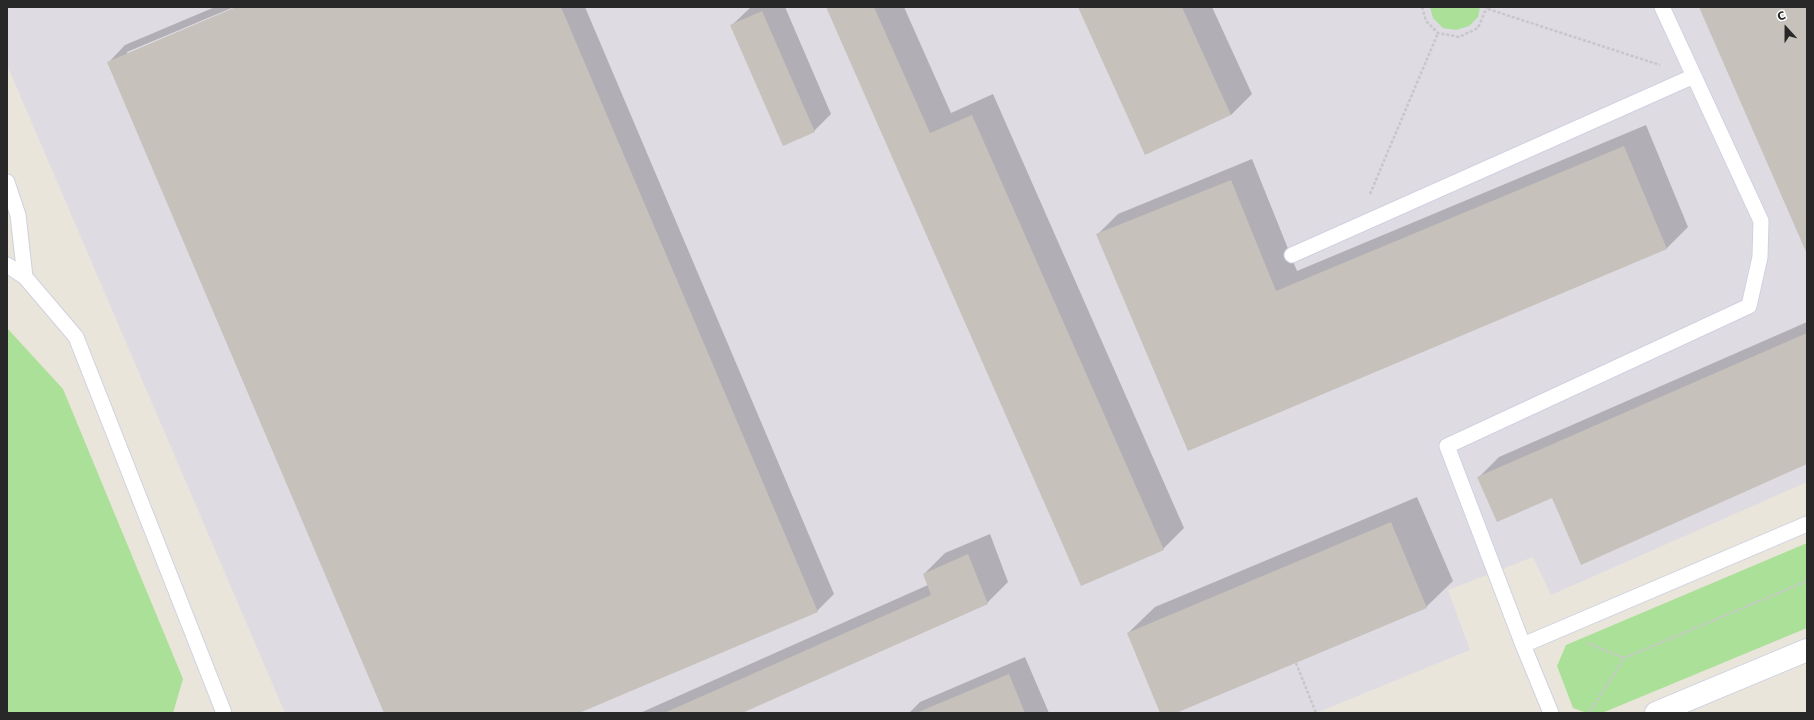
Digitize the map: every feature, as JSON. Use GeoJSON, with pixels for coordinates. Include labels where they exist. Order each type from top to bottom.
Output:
{"type":"FeatureCollection","features":[{"type":"Feature","properties":{"kind":"street"},"geometry":{"type":"LineString","coordinates":[[1656,713],[1807,650]]}},
{"type":"Feature","properties":{"kind":"lane"},"geometry":{"type":"LineString","coordinates":[[1551,713],[1523,645],[1447,446],[1749,306],[1760,256],[1761,221],[1662,7]]}},
{"type":"Feature","properties":{"kind":"lane"},"geometry":{"type":"LineString","coordinates":[[1292,255],[1694,76]]}},
{"type":"Feature","properties":{"kind":"lane"},"geometry":{"type":"LineString","coordinates":[[7,182],[18,215],[25,277]]}},
{"type":"Feature","properties":{"kind":"lane"},"geometry":{"type":"LineString","coordinates":[[7,265],[25,277],[76,337],[224,713]]}},
{"type":"Feature","properties":{"kind":"lane"},"geometry":{"type":"LineString","coordinates":[[1523,645],[1807,524]]}},
{"type":"Feature","properties":{"kind":"path"},"geometry":{"type":"LineString","coordinates":[[1422,7],[1426,21],[1438,33],[1459,37],[1478,28],[1488,8],[1694,76]]}},
{"type":"Feature","properties":{"kind":"path"},"geometry":{"type":"LineString","coordinates":[[1357,226],[1438,33]]}},
{"type":"Feature","properties":{"kind":"path"},"geometry":{"type":"LineString","coordinates":[[1589,713],[1624,658],[1807,581]]}},
{"type":"Feature","properties":{"kind":"path"},"geometry":{"type":"LineString","coordinates":[[1557,631],[1624,658]]}},
{"type":"Feature","properties":{"kind":"path"},"geometry":{"type":"LineString","coordinates":[[1296,663],[1316,713]]}},
{"type":"Feature","properties":{"kind":"shaded area"},"geometry":{"type":"Polygon","coordinates":[[[7,7],[1807,7],[1807,482],[1551,595],[1533,557],[1448,590],[1470,650],[1316,713],[285,713],[7,65],[7,7]]]}},
{"type":"Feature","properties":{"kind":"green space"},"geometry":{"type":"Polygon","coordinates":[[[1430,7],[1480,7],[1478,17],[1469,26],[1456,30],[1443,28],[1433,18],[1430,7]]]}},
{"type":"Feature","properties":{"kind":"green space"},"geometry":{"type":"Polygon","coordinates":[[[7,328],[63,389],[183,679],[173,713],[7,713],[7,328]]]}},
{"type":"Feature","properties":{"kind":"green space"},"geometry":{"type":"Polygon","coordinates":[[[1807,543],[1807,628],[1602,713],[1587,713],[1573,708],[1557,666],[1566,645],[1807,543]]]}},
{"type":"Feature","properties":{"kind":"building"},"geometry":{"type":"Polygon","coordinates":[[[236,7],[561,7],[818,612],[579,713],[384,713],[107,62],[236,7]]]}},
{"type":"Feature","properties":{"kind":"building"},"geometry":{"type":"Polygon","coordinates":[[[826,7],[874,7],[930,133],[972,115],[1164,550],[1081,586],[826,7]]]}},
{"type":"Feature","properties":{"kind":"building"},"geometry":{"type":"Polygon","coordinates":[[[1078,7],[1182,7],[1231,115],[1145,155],[1078,7]]]}},
{"type":"Feature","properties":{"kind":"building"},"geometry":{"type":"Polygon","coordinates":[[[1699,7],[1807,7],[1807,254],[1699,7]]]}},
{"type":"Feature","properties":{"kind":"building"},"geometry":{"type":"Polygon","coordinates":[[[762,11],[815,132],[783,146],[730,25],[762,11]]]}},
{"type":"Feature","properties":{"kind":"building"},"geometry":{"type":"Polygon","coordinates":[[[1624,146],[1667,249],[1188,451],[1096,234],[1231,180],[1276,291],[1624,146]]]}},
{"type":"Feature","properties":{"kind":"building"},"geometry":{"type":"Polygon","coordinates":[[[1807,333],[1807,464],[1581,565],[1552,498],[1497,522],[1477,477],[1807,333]]]}},
{"type":"Feature","properties":{"kind":"building"},"geometry":{"type":"Polygon","coordinates":[[[1391,522],[1427,608],[1176,713],[1160,713],[1127,633],[1391,522]]]}},
{"type":"Feature","properties":{"kind":"building"},"geometry":{"type":"Polygon","coordinates":[[[968,554],[988,604],[742,713],[664,713],[931,595],[923,574],[968,554]]]}},
{"type":"Feature","properties":{"kind":"building"},"geometry":{"type":"Polygon","coordinates":[[[1009,674],[1025,713],[916,713],[1009,674]]]}}]}
